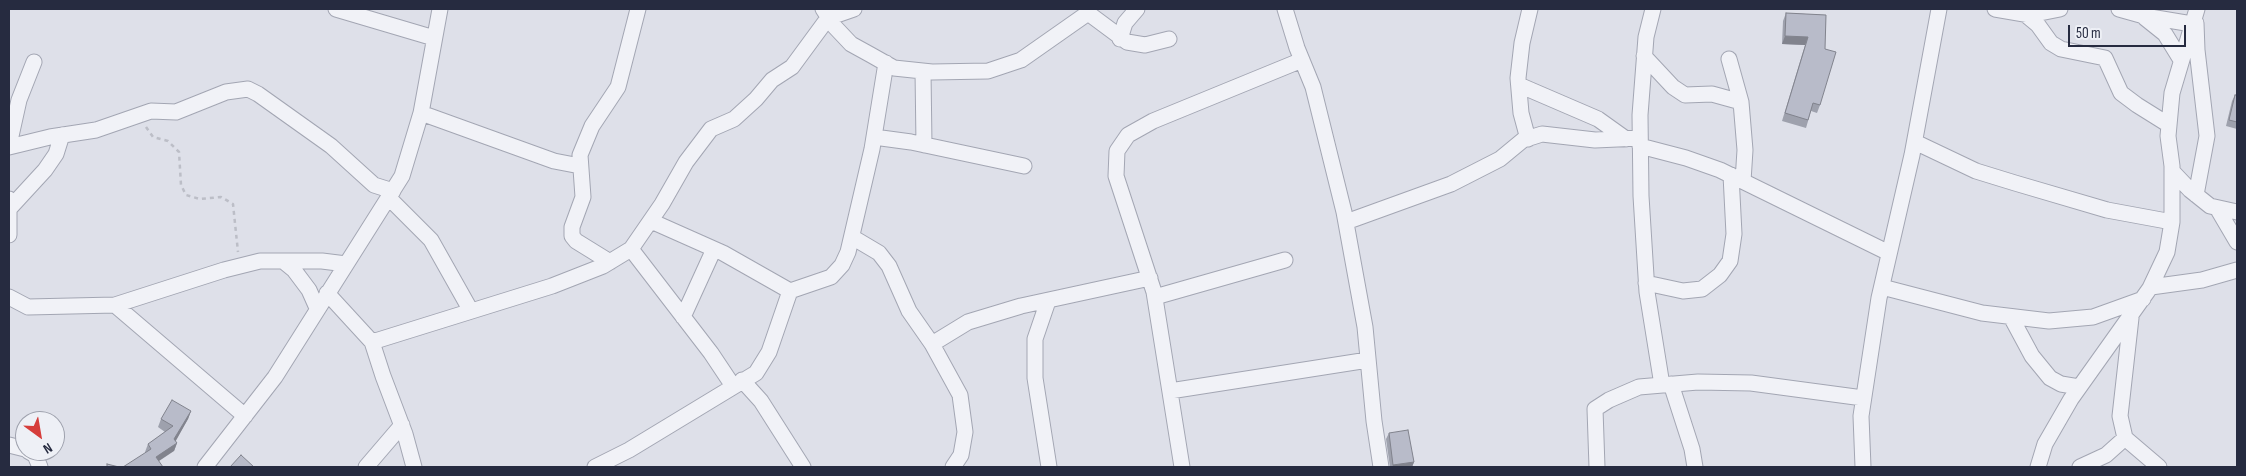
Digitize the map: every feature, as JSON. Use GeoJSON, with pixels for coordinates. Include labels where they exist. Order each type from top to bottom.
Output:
{"type":"FeatureCollection","features":[{"type":"Feature","properties":{"kind":"street"},"geometry":{"type":"LineString","coordinates":[[336,9],[434,38]]}},
{"type":"Feature","properties":{"kind":"street"},"geometry":{"type":"LineString","coordinates":[[205,467],[275,377],[402,176],[421,114],[440,9]]}},
{"type":"Feature","properties":{"kind":"street"},"geometry":{"type":"LineString","coordinates":[[610,262],[576,241],[572,236],[572,226],[583,197],[580,155],[592,126],[618,87],[638,9]]}},
{"type":"Feature","properties":{"kind":"street"},"geometry":{"type":"LineString","coordinates":[[826,13],[854,9]]}},
{"type":"Feature","properties":{"kind":"street"},"geometry":{"type":"LineString","coordinates":[[1120,39],[1125,23],[1137,9]]}},
{"type":"Feature","properties":{"kind":"street"},"geometry":{"type":"LineString","coordinates":[[1285,9],[1313,86],[1346,222],[1364,327],[1381,467]]}},
{"type":"Feature","properties":{"kind":"street"},"geometry":{"type":"LineString","coordinates":[[1528,139],[1521,113],[1519,85],[1522,43],[1530,9]]}},
{"type":"Feature","properties":{"kind":"street"},"geometry":{"type":"LineString","coordinates":[[1653,9],[1644,56],[1640,116],[1635,141],[1646,283],[1667,385],[1692,449],[1695,467]]}},
{"type":"Feature","properties":{"kind":"street"},"geometry":{"type":"LineString","coordinates":[[1863,467],[1860,416],[1882,287],[1915,142],[1939,9]]}},
{"type":"Feature","properties":{"kind":"street"},"geometry":{"type":"LineString","coordinates":[[1995,9],[2026,15],[2060,9]]}},
{"type":"Feature","properties":{"kind":"street"},"geometry":{"type":"LineString","coordinates":[[2118,9],[2142,16],[2195,14]]}},
{"type":"Feature","properties":{"kind":"street"},"geometry":{"type":"LineString","coordinates":[[826,13],[851,44],[894,68],[923,71],[988,71],[1021,60],[1089,11],[1120,39],[1146,45],[1169,39]]}},
{"type":"Feature","properties":{"kind":"street"},"geometry":{"type":"LineString","coordinates":[[372,342],[552,286],[610,262],[631,249],[651,221],[686,162],[711,129],[734,119],[756,100],[772,80],[792,68],[826,13]]}},
{"type":"Feature","properties":{"kind":"street"},"geometry":{"type":"LineString","coordinates":[[2038,467],[2045,444],[2080,388],[2147,293],[2167,252],[2172,222],[2172,171],[2169,126],[2172,93],[2195,14]]}},
{"type":"Feature","properties":{"kind":"street"},"geometry":{"type":"LineString","coordinates":[[2195,14],[2197,50],[2207,136],[2196,195]]}},
{"type":"Feature","properties":{"kind":"street"},"geometry":{"type":"LineString","coordinates":[[2026,15],[2038,25],[2051,43],[2060,49],[2105,58],[2121,93],[2169,126]]}},
{"type":"Feature","properties":{"kind":"street"},"geometry":{"type":"LineString","coordinates":[[2142,16],[2164,34],[2182,60]]}},
{"type":"Feature","properties":{"kind":"street"},"geometry":{"type":"LineString","coordinates":[[1644,56],[1672,87],[1685,95],[1712,94],[1741,102]]}},
{"type":"Feature","properties":{"kind":"street"},"geometry":{"type":"LineString","coordinates":[[1646,283],[1683,292],[1702,289],[1720,276],[1730,261],[1734,234],[1737,178],[1745,150],[1741,102],[1729,59]]}},
{"type":"Feature","properties":{"kind":"street"},"geometry":{"type":"LineString","coordinates":[[1182,467],[1155,297],[1116,176],[1117,150],[1128,135],[1153,121],[1302,60]]}},
{"type":"Feature","properties":{"kind":"street"},"geometry":{"type":"LineString","coordinates":[[34,62],[15,93],[9,138],[62,135],[96,130],[151,110],[183,110],[226,92],[248,89],[258,94],[331,146],[374,185],[391,194],[431,240],[471,311]]}},
{"type":"Feature","properties":{"kind":"street"},"geometry":{"type":"LineString","coordinates":[[651,221],[714,249],[790,291],[831,277],[842,265],[852,238],[874,137],[886,63]]}},
{"type":"Feature","properties":{"kind":"street"},"geometry":{"type":"LineString","coordinates":[[923,71],[924,145]]}},
{"type":"Feature","properties":{"kind":"street"},"geometry":{"type":"LineString","coordinates":[[1519,85],[1598,119],[1635,141],[1737,178],[1889,253]]}},
{"type":"Feature","properties":{"kind":"street"},"geometry":{"type":"LineString","coordinates":[[421,114],[545,158],[580,166]]}},
{"type":"Feature","properties":{"kind":"street"},"geometry":{"type":"LineString","coordinates":[[1346,222],[1451,184],[1482,170],[1528,139],[1542,134],[1595,140],[1635,141]]}},
{"type":"Feature","properties":{"kind":"street"},"geometry":{"type":"LineString","coordinates":[[9,235],[9,204],[45,170],[56,154],[62,135]]}},
{"type":"Feature","properties":{"kind":"street"},"geometry":{"type":"LineString","coordinates":[[874,137],[924,145],[1024,166]]}},
{"type":"Feature","properties":{"kind":"street"},"geometry":{"type":"LineString","coordinates":[[1915,142],[1976,170],[2015,183],[2107,210],[2172,222]]}},
{"type":"Feature","properties":{"kind":"street"},"geometry":{"type":"LineString","coordinates":[[2172,171],[2210,206],[2237,212]]}},
{"type":"Feature","properties":{"kind":"street"},"geometry":{"type":"LineString","coordinates":[[2217,208],[2237,242]]}},
{"type":"Feature","properties":{"kind":"street"},"geometry":{"type":"LineString","coordinates":[[852,238],[879,253],[889,266],[909,311],[932,344],[960,395],[965,432],[961,455],[953,467]]}},
{"type":"Feature","properties":{"kind":"street"},"geometry":{"type":"LineString","coordinates":[[631,249],[683,317],[738,383],[761,401],[803,467]]}},
{"type":"Feature","properties":{"kind":"street"},"geometry":{"type":"LineString","coordinates":[[683,317],[714,249]]}},
{"type":"Feature","properties":{"kind":"street"},"geometry":{"type":"LineString","coordinates":[[1155,297],[1285,260]]}},
{"type":"Feature","properties":{"kind":"street"},"geometry":{"type":"LineString","coordinates":[[9,296],[28,307],[115,305],[260,261],[322,261],[346,264]]}},
{"type":"Feature","properties":{"kind":"street"},"geometry":{"type":"LineString","coordinates":[[283,261],[294,270],[309,290],[317,308]]}},
{"type":"Feature","properties":{"kind":"street"},"geometry":{"type":"LineString","coordinates":[[1882,287],[1982,313],[2011,317],[2071,320],[2092,317],[2147,293],[2237,270]]}},
{"type":"Feature","properties":{"kind":"street"},"geometry":{"type":"LineString","coordinates":[[932,344],[968,322],[1021,306],[1150,278]]}},
{"type":"Feature","properties":{"kind":"street"},"geometry":{"type":"LineString","coordinates":[[594,467],[629,450],[756,373],[769,352],[790,291]]}},
{"type":"Feature","properties":{"kind":"street"},"geometry":{"type":"LineString","coordinates":[[327,293],[372,342],[402,425],[414,467]]}},
{"type":"Feature","properties":{"kind":"street"},"geometry":{"type":"LineString","coordinates":[[1048,301],[1035,339],[1035,378],[1042,433],[1049,467]]}},
{"type":"Feature","properties":{"kind":"street"},"geometry":{"type":"LineString","coordinates":[[115,305],[245,416]]}},
{"type":"Feature","properties":{"kind":"street"},"geometry":{"type":"LineString","coordinates":[[2011,317],[2032,356],[2050,378],[2061,384],[2080,388]]}},
{"type":"Feature","properties":{"kind":"street"},"geometry":{"type":"LineString","coordinates":[[2131,317],[2120,416],[2125,438],[2159,467]]}},
{"type":"Feature","properties":{"kind":"street"},"geometry":{"type":"LineString","coordinates":[[1170,391],[1368,360]]}},
{"type":"Feature","properties":{"kind":"street"},"geometry":{"type":"LineString","coordinates":[[1597,467],[1595,409],[1609,400],[1639,387],[1751,383],[1863,398]]}},
{"type":"Feature","properties":{"kind":"street"},"geometry":{"type":"LineString","coordinates":[[366,467],[402,425]]}},
{"type":"Feature","properties":{"kind":"street"},"geometry":{"type":"LineString","coordinates":[[2080,467],[2106,455],[2125,438]]}},
{"type":"Feature","properties":{"kind":"path"},"geometry":{"type":"LineString","coordinates":[[138,116],[153,137],[168,141],[179,152],[180,185],[186,195],[200,199],[221,197],[228,199],[232,204],[240,266]]}},
{"type":"Feature","properties":{"kind":"building"},"geometry":{"type":"Polygon","coordinates":[[[1786,13],[1826,15],[1825,49],[1836,52],[1820,105],[1813,103],[1808,120],[1785,113],[1808,37],[1785,36],[1786,13]]]}},
{"type":"Feature","properties":{"kind":"building"},"geometry":{"type":"Polygon","coordinates":[[[2235,95],[2237,95],[2237,122],[2229,120],[2235,95]]]}},
{"type":"Feature","properties":{"kind":"building"},"geometry":{"type":"Polygon","coordinates":[[[172,400],[191,411],[174,439],[177,443],[156,457],[163,467],[123,467],[151,449],[148,444],[173,426],[161,419],[172,400]]]}},
{"type":"Feature","properties":{"kind":"building"},"geometry":{"type":"Polygon","coordinates":[[[1408,430],[1414,462],[1393,465],[1389,433],[1408,430]]]}},
{"type":"Feature","properties":{"kind":"building"},"geometry":{"type":"Polygon","coordinates":[[[241,455],[254,467],[230,467],[241,455]]]}},
{"type":"Feature","properties":{"kind":"building"},"geometry":{"type":"Polygon","coordinates":[[[107,464],[119,467],[107,467],[107,464]]]}}]}
